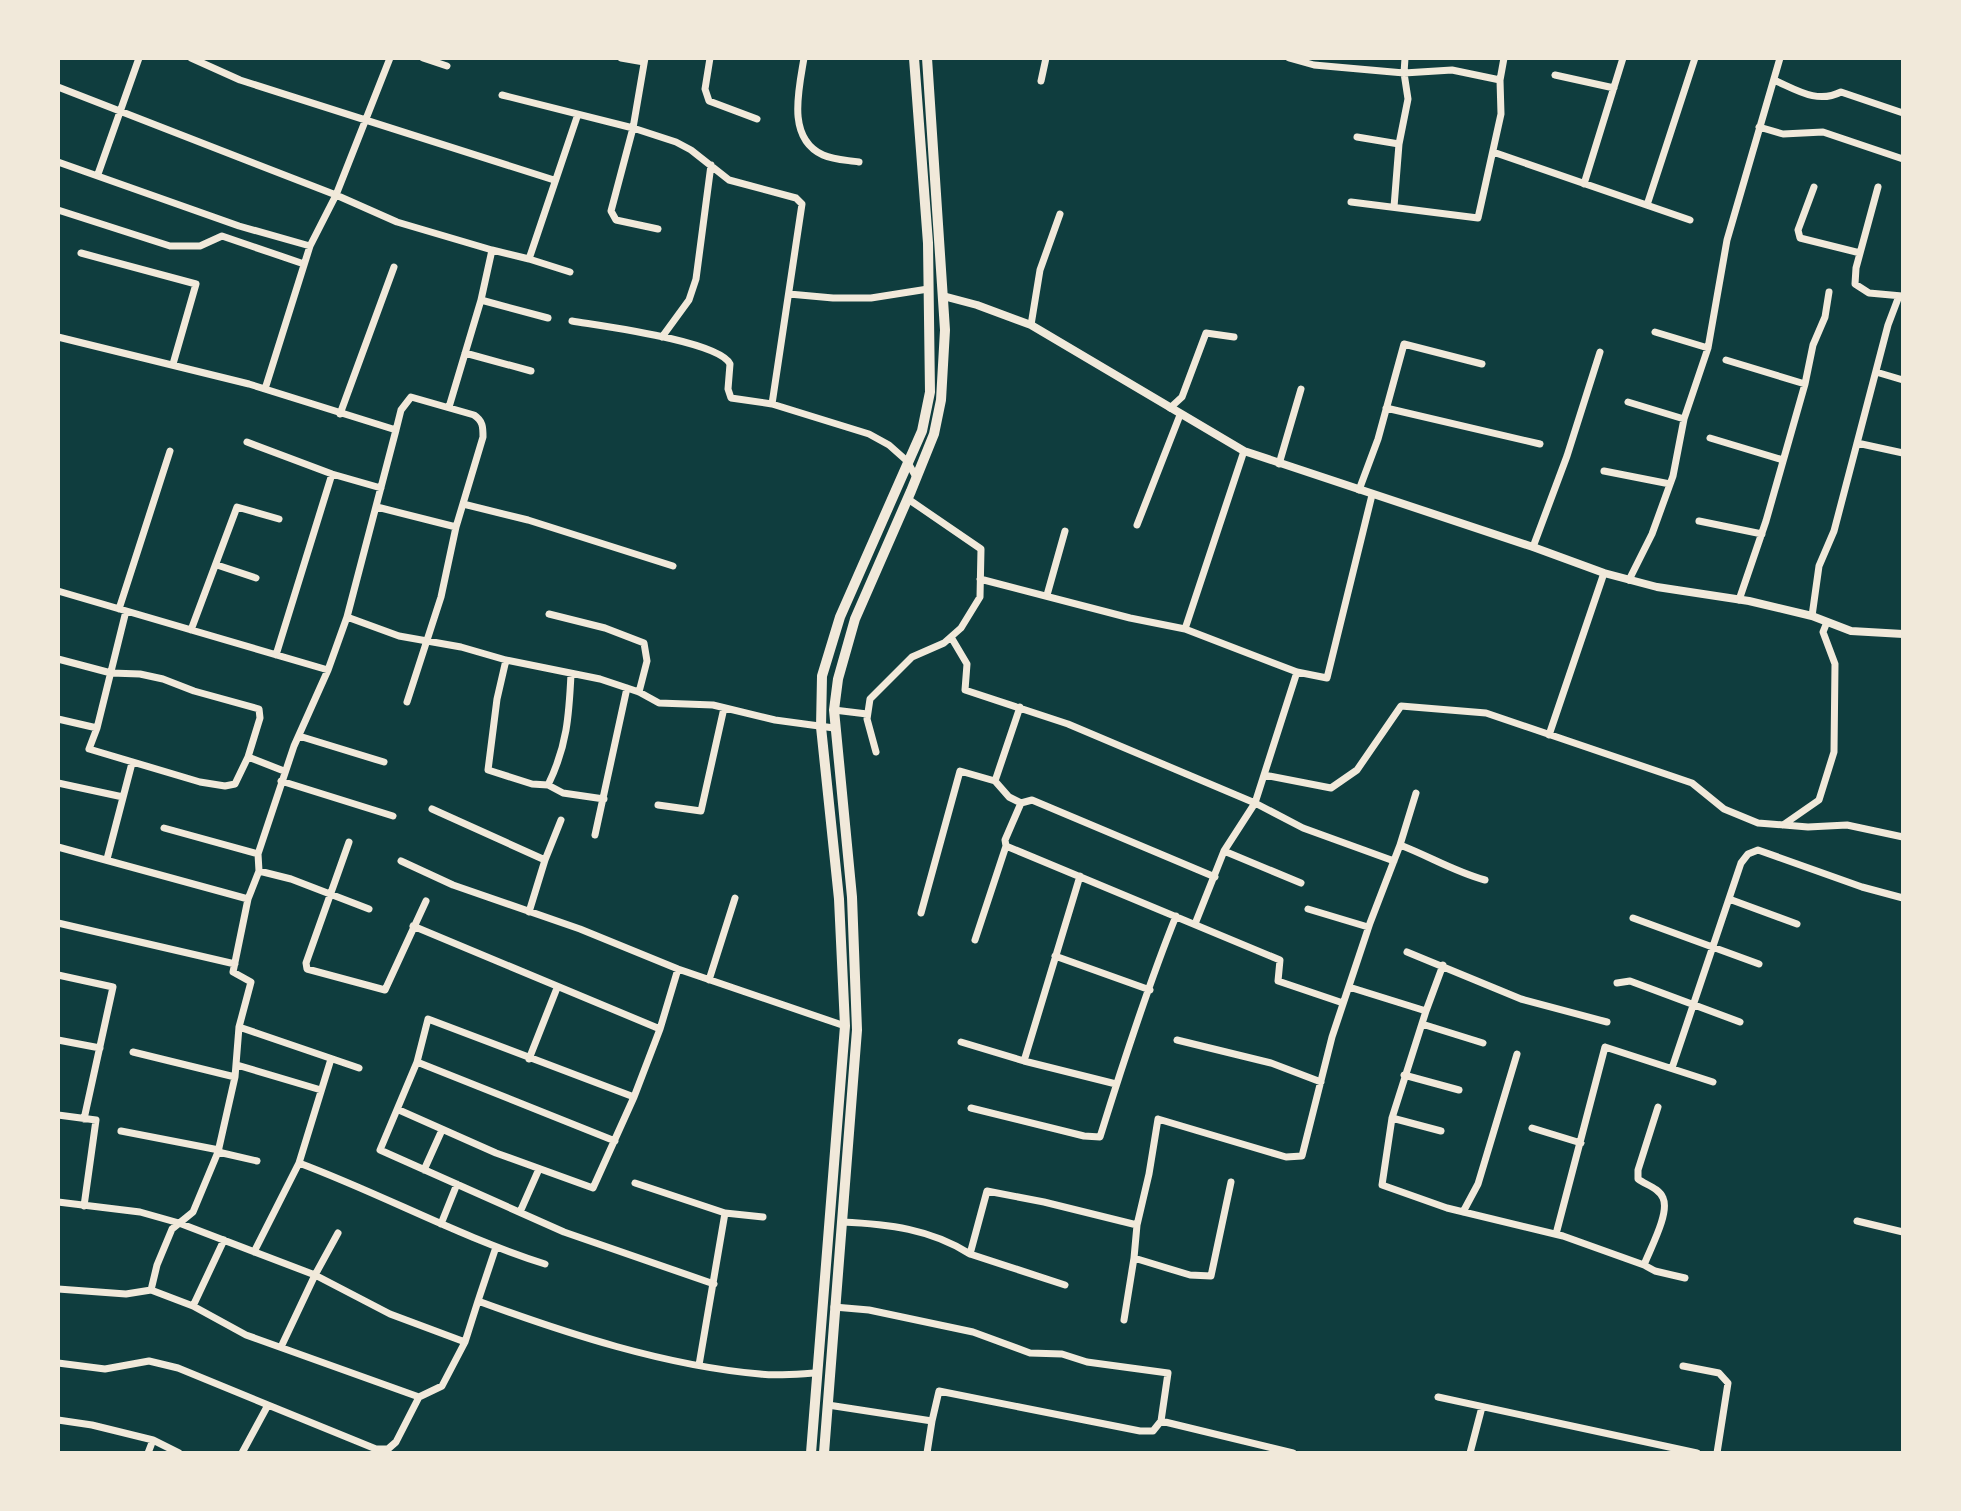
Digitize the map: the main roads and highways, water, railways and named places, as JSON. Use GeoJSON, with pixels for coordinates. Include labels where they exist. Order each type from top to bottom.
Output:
{"type":"FeatureCollection","features":[{"type":"Feature","properties":{"kind":"main road"},"geometry":{"type":"LineString","coordinates":[[811,1453],[845,1026],[839,899],[821,727],[822,676],[840,617],[922,431],[930,392],[928,243],[914,58]]}},
{"type":"Feature","properties":{"kind":"main road"},"geometry":{"type":"LineString","coordinates":[[824,1453],[851,1125],[857,990],[852,897],[834,710],[838,679],[855,619],[934,434],[941,400],[945,330],[927,58]]}}]}
